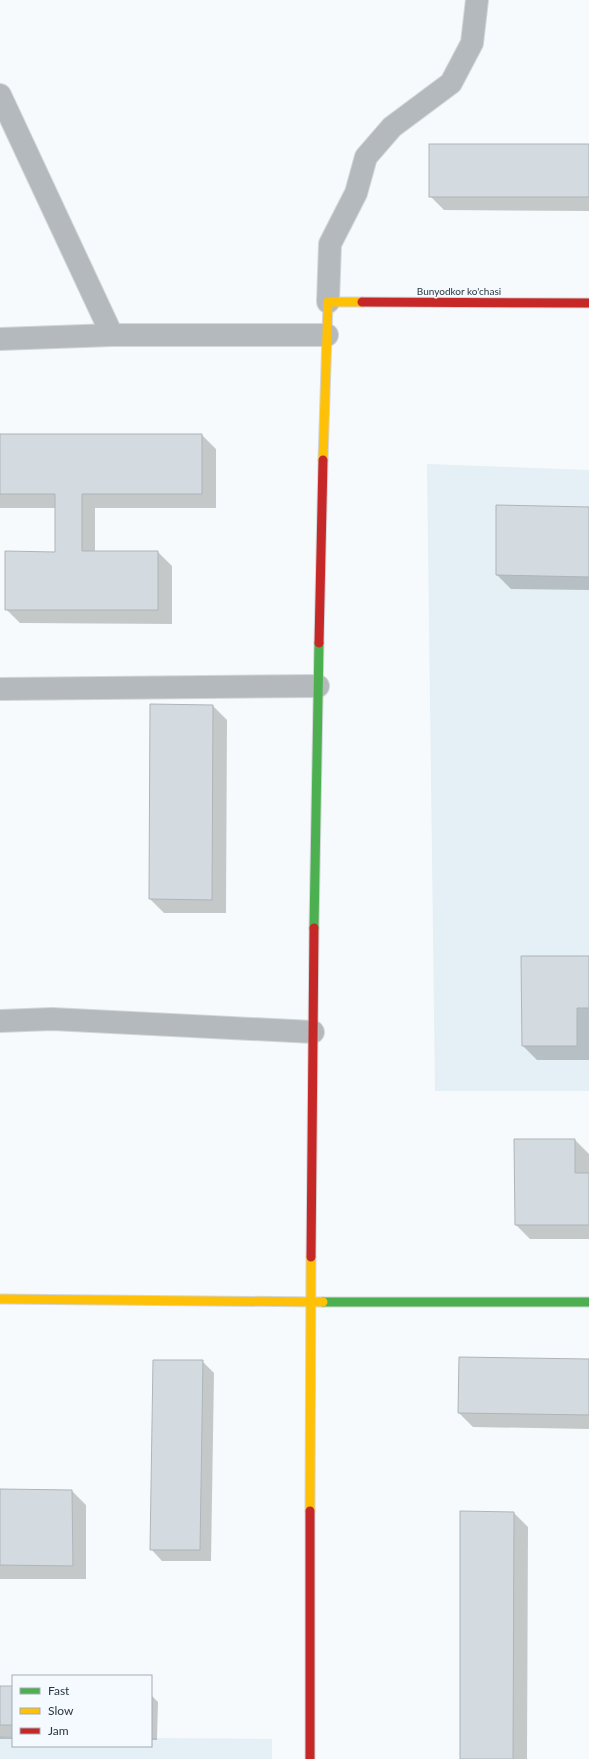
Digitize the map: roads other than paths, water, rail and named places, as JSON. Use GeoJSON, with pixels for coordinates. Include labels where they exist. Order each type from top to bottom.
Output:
{"type":"FeatureCollection","features":[{"type":"Feature","properties":{"kind":"main road","name":"Bunyodkor ko'chasi"},"geometry":{"type":"LineString","coordinates":[[328,302],[589,303]]}},
{"type":"Feature","properties":{"kind":"main road"},"geometry":{"type":"LineString","coordinates":[[310,1759],[313,1032],[318,686],[328,302]]}},
{"type":"Feature","properties":{"kind":"main road"},"geometry":{"type":"LineString","coordinates":[[0,1299],[311,1302],[589,1302]]}},
{"type":"Feature","properties":{"kind":"street"},"geometry":{"type":"LineString","coordinates":[[328,302],[330,244],[356,193],[366,157],[392,127],[451,83],[472,44],[477,0]]}},
{"type":"Feature","properties":{"kind":"street"},"geometry":{"type":"LineString","coordinates":[[0,95],[112,335]]}},
{"type":"Feature","properties":{"kind":"street"},"geometry":{"type":"LineString","coordinates":[[0,339],[112,335],[327,334]]}},
{"type":"Feature","properties":{"kind":"street"},"geometry":{"type":"LineString","coordinates":[[0,689],[318,686]]}},
{"type":"Feature","properties":{"kind":"street"},"geometry":{"type":"LineString","coordinates":[[0,1020],[52,1019],[313,1032]]}}]}
